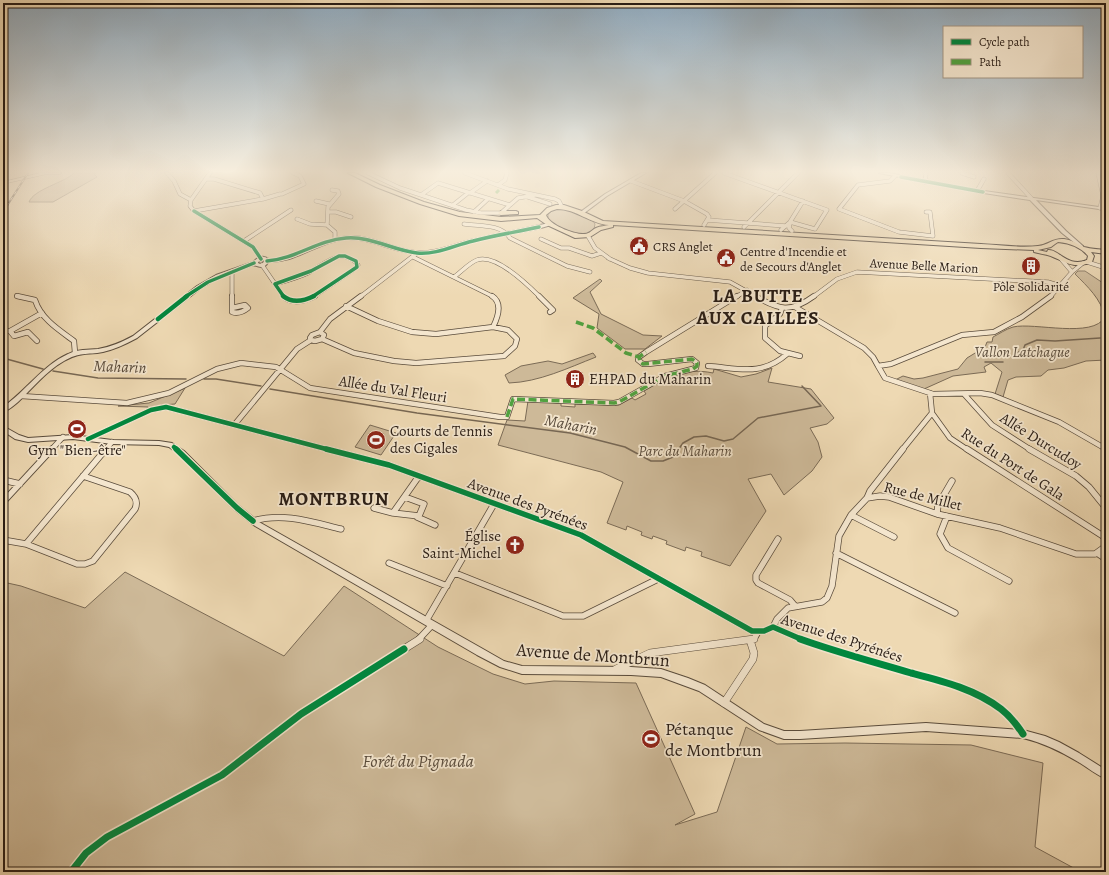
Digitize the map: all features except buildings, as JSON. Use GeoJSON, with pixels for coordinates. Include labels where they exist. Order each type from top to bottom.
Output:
{"type":"FeatureCollection","features":[{"type":"Feature","properties":{"kind":"main road"},"geometry":{"type":"LineString","coordinates":[[473,214],[508,216],[524,214]]}},
{"type":"Feature","properties":{"kind":"main road"},"geometry":{"type":"LineString","coordinates":[[473,214],[501,219],[532,216],[544,219],[549,224],[569,234],[588,236],[599,229],[609,226],[668,229],[682,228]]}},
{"type":"Feature","properties":{"kind":"main road"},"geometry":{"type":"LineString","coordinates":[[544,219],[545,214]]}},
{"type":"Feature","properties":{"kind":"main road"},"geometry":{"type":"LineString","coordinates":[[583,214],[596,220],[608,223],[951,244],[1036,251],[1054,255],[1072,263],[1106,257]]}},
{"type":"Feature","properties":{"kind":"main road"},"geometry":{"type":"LineString","coordinates":[[596,220],[599,224],[599,229]]}},
{"type":"Feature","properties":{"kind":"main road"},"geometry":{"type":"LineString","coordinates":[[644,225],[705,223],[792,231],[916,239],[951,244]]}},
{"type":"Feature","properties":{"kind":"main road"},"geometry":{"type":"LineString","coordinates":[[981,246],[1037,248],[1049,246],[1052,243],[1061,241],[1083,248],[1106,252]]}},
{"type":"Feature","properties":{"kind":"main road"},"geometry":{"type":"LineString","coordinates":[[1049,246],[1054,255]]}},
{"type":"Feature","properties":{"kind":"main road"},"geometry":{"type":"LineString","coordinates":[[1083,248],[1087,261]]}},
{"type":"Feature","properties":{"kind":"street"},"geometry":{"type":"LineString","coordinates":[[199,214],[253,247],[261,259]]}},
{"type":"Feature","properties":{"kind":"street"},"geometry":{"type":"LineString","coordinates":[[244,241],[285,214]]}},
{"type":"Feature","properties":{"kind":"street"},"geometry":{"type":"LineString","coordinates":[[327,226],[328,214]]}},
{"type":"Feature","properties":{"kind":"street"},"geometry":{"type":"LineString","coordinates":[[342,214],[351,217]]}},
{"type":"Feature","properties":{"kind":"street"},"geometry":{"type":"LineString","coordinates":[[473,214],[478,214]]}},
{"type":"Feature","properties":{"kind":"street"},"geometry":{"type":"LineString","coordinates":[[707,214],[709,216],[705,223],[750,223],[786,226]]}},
{"type":"Feature","properties":{"kind":"street"},"geometry":{"type":"LineString","coordinates":[[744,227],[759,214]]}},
{"type":"Feature","properties":{"kind":"street"},"geometry":{"type":"LineString","coordinates":[[780,230],[790,222],[795,214]]}},
{"type":"Feature","properties":{"kind":"street"},"geometry":{"type":"LineString","coordinates":[[790,222],[815,229],[825,214]]}},
{"type":"Feature","properties":{"kind":"street"},"geometry":{"type":"LineString","coordinates":[[849,214],[899,232],[932,236],[930,214]]}},
{"type":"Feature","properties":{"kind":"street"},"geometry":{"type":"LineString","coordinates":[[1046,214],[1065,233],[1083,248]]}},
{"type":"Feature","properties":{"kind":"street"},"geometry":{"type":"LineString","coordinates":[[297,220],[310,224],[327,226],[335,232],[336,239]]}},
{"type":"Feature","properties":{"kind":"street"},"geometry":{"type":"LineString","coordinates":[[790,222],[789,228],[792,231]]}},
{"type":"Feature","properties":{"kind":"street"},"geometry":{"type":"LineString","coordinates":[[750,223],[754,228]]}},
{"type":"Feature","properties":{"kind":"street"},"geometry":{"type":"LineString","coordinates":[[464,224],[494,227],[506,232],[510,238],[568,266],[590,272]]}},
{"type":"Feature","properties":{"kind":"street"},"geometry":{"type":"LineString","coordinates":[[3,410],[21,396],[53,366],[75,353],[106,349],[125,343],[135,337],[199,287],[261,259],[266,259],[267,261],[285,259],[323,242],[350,237],[364,238],[417,253],[436,251],[475,240],[549,224]]}},
{"type":"Feature","properties":{"kind":"street"},"geometry":{"type":"LineString","coordinates":[[1061,241],[1065,233]]}},
{"type":"Feature","properties":{"kind":"street"},"geometry":{"type":"LineString","coordinates":[[588,236],[595,248],[628,270],[658,278],[730,282],[747,290],[777,308],[795,307],[864,348],[873,357],[885,378],[930,393],[980,393],[992,395],[1059,422],[1106,449]]}},
{"type":"Feature","properties":{"kind":"street"},"geometry":{"type":"LineString","coordinates":[[541,239],[561,248],[569,248],[592,256],[601,253]]}},
{"type":"Feature","properties":{"kind":"street"},"geometry":{"type":"LineString","coordinates":[[311,340],[310,338],[312,335],[320,332],[330,319],[417,253]]}},
{"type":"Feature","properties":{"kind":"street"},"geometry":{"type":"LineString","coordinates":[[262,265],[275,284],[288,300],[296,301],[308,300],[354,270],[358,265],[356,262],[347,257],[339,256],[311,271],[275,284]]}},
{"type":"Feature","properties":{"kind":"street"},"geometry":{"type":"LineString","coordinates":[[413,257],[496,300],[500,310],[493,327]]}},
{"type":"Feature","properties":{"kind":"street"},"geometry":{"type":"LineString","coordinates":[[454,277],[477,260],[486,259],[508,269],[520,277],[553,310],[550,312]]}},
{"type":"Feature","properties":{"kind":"street"},"geometry":{"type":"LineString","coordinates":[[1061,259],[1072,272]]}},
{"type":"Feature","properties":{"kind":"street"},"geometry":{"type":"LineString","coordinates":[[254,263],[257,265],[262,265],[267,261]]}},
{"type":"Feature","properties":{"kind":"street"},"geometry":{"type":"LineString","coordinates":[[878,366],[891,364],[962,336],[994,332],[1031,312],[1061,286],[1072,272],[1087,261],[1106,268]]}},
{"type":"Feature","properties":{"kind":"street"},"geometry":{"type":"LineString","coordinates":[[232,271],[232,308]]}},
{"type":"Feature","properties":{"kind":"street","name":"Avenue Belle Marion"},"geometry":{"type":"LineString","coordinates":[[795,307],[846,274],[857,272],[1048,282],[1061,286]]}},
{"type":"Feature","properties":{"kind":"street","name":"Allée du Val Fleuri"},"geometry":{"type":"LineString","coordinates":[[280,369],[310,388],[500,417],[507,417],[513,398],[614,403],[619,402],[664,376],[693,369],[697,366],[697,363],[692,360],[642,364],[639,357],[747,290]]}},
{"type":"Feature","properties":{"kind":"street"},"geometry":{"type":"LineString","coordinates":[[17,296],[35,300],[36,306],[42,313],[59,330],[74,341],[75,353]]}},
{"type":"Feature","properties":{"kind":"street"},"geometry":{"type":"LineString","coordinates":[[235,424],[297,349],[311,340],[318,341],[322,339],[354,353],[377,358],[416,363],[504,356],[512,350],[517,339],[510,331],[493,327],[454,333],[435,334],[408,332],[386,326],[346,306]]}},
{"type":"Feature","properties":{"kind":"street"},"geometry":{"type":"LineString","coordinates":[[782,308],[780,314],[765,326],[765,338],[776,350],[787,354],[800,356]]}},
{"type":"Feature","properties":{"kind":"street"},"geometry":{"type":"LineString","coordinates":[[3,331],[10,331],[42,313]]}},
{"type":"Feature","properties":{"kind":"street"},"geometry":{"type":"LineString","coordinates":[[10,331],[14,336],[28,332],[37,341]]}},
{"type":"Feature","properties":{"kind":"street"},"geometry":{"type":"LineString","coordinates":[[320,332],[324,335],[322,339]]}},
{"type":"Feature","properties":{"kind":"street"},"geometry":{"type":"LineString","coordinates":[[708,366],[748,372],[783,358],[787,354]]}},
{"type":"Feature","properties":{"kind":"street"},"geometry":{"type":"LineString","coordinates":[[21,396],[127,403],[169,393],[207,373],[228,366],[247,364],[276,367],[280,369]]}},
{"type":"Feature","properties":{"kind":"street","name":"Rue du Port de Gala"},"geometry":{"type":"LineString","coordinates":[[930,393],[932,412],[950,438],[1106,538]]}},
{"type":"Feature","properties":{"kind":"street","name":"Allée Durcudoy"},"geometry":{"type":"LineString","coordinates":[[964,394],[992,425],[1004,434],[1080,479],[1098,496],[1106,508]]}},
{"type":"Feature","properties":{"kind":"street","name":"Avenue des Pyrénées"},"geometry":{"type":"LineString","coordinates":[[88,439],[151,410],[166,407],[370,459],[592,540],[745,628],[758,632],[773,627],[818,645],[957,686],[992,702],[1010,715],[1023,734]]}},
{"type":"Feature","properties":{"kind":"street"},"geometry":{"type":"LineString","coordinates":[[867,498],[870,491],[891,463],[932,412]]}},
{"type":"Feature","properties":{"kind":"street","name":"Avenue de Montbrun"},"geometry":{"type":"LineString","coordinates":[[3,428],[22,439],[63,437],[112,442],[159,443],[174,447],[252,521],[429,623],[510,667],[535,671],[645,671],[668,675],[702,688],[762,727],[784,734],[806,735],[926,727],[1023,734],[1038,737],[1059,746],[1106,775]]}},
{"type":"Feature","properties":{"kind":"street"},"geometry":{"type":"LineString","coordinates":[[3,502],[63,437]]}},
{"type":"Feature","properties":{"kind":"street"},"geometry":{"type":"LineString","coordinates":[[26,544],[112,442]]}},
{"type":"Feature","properties":{"kind":"street"},"geometry":{"type":"LineString","coordinates":[[3,540],[26,544],[77,564],[85,564],[92,561],[134,509],[137,503],[136,498],[130,492],[83,476]]}},
{"type":"Feature","properties":{"kind":"street"},"geometry":{"type":"LineString","coordinates":[[393,513],[419,476]]}},
{"type":"Feature","properties":{"kind":"street"},"geometry":{"type":"LineString","coordinates":[[3,480],[20,484]]}},
{"type":"Feature","properties":{"kind":"street"},"geometry":{"type":"LineString","coordinates":[[937,514],[938,505],[952,481]]}},
{"type":"Feature","properties":{"kind":"street","name":"Rue de Millet"},"geometry":{"type":"LineString","coordinates":[[773,627],[777,619],[788,608],[822,602],[827,598],[832,586],[839,536],[851,515],[867,498],[880,496],[889,497],[937,514],[1000,528],[1076,554],[1090,555],[1097,553]]}},
{"type":"Feature","properties":{"kind":"street"},"geometry":{"type":"LineString","coordinates":[[405,497],[424,504],[417,517]]}},
{"type":"Feature","properties":{"kind":"street"},"geometry":{"type":"LineString","coordinates":[[404,649],[421,638],[447,586],[494,504]]}},
{"type":"Feature","properties":{"kind":"street"},"geometry":{"type":"LineString","coordinates":[[374,508],[399,516],[408,514],[435,525]]}},
{"type":"Feature","properties":{"kind":"street"},"geometry":{"type":"LineString","coordinates":[[851,515],[894,536]]}},
{"type":"Feature","properties":{"kind":"street"},"geometry":{"type":"LineString","coordinates":[[947,516],[940,534],[948,548],[1008,581]]}},
{"type":"Feature","properties":{"kind":"street"},"geometry":{"type":"LineString","coordinates":[[252,521],[267,518],[292,518],[341,529]]}},
{"type":"Feature","properties":{"kind":"street"},"geometry":{"type":"LineString","coordinates":[[778,539],[756,575],[756,580],[758,583],[790,600],[795,606]]}},
{"type":"Feature","properties":{"kind":"street"},"geometry":{"type":"LineString","coordinates":[[1106,546],[1097,553],[1106,559]]}},
{"type":"Feature","properties":{"kind":"street"},"geometry":{"type":"LineString","coordinates":[[836,553],[955,613]]}},
{"type":"Feature","properties":{"kind":"street"},"geometry":{"type":"LineString","coordinates":[[389,563],[447,586]]}},
{"type":"Feature","properties":{"kind":"street"},"geometry":{"type":"LineString","coordinates":[[455,573],[564,616],[574,617],[583,616],[658,579]]}},
{"type":"Feature","properties":{"kind":"street"},"geometry":{"type":"LineString","coordinates":[[612,671],[650,653],[750,640],[754,639],[758,632]]}},
{"type":"Feature","properties":{"kind":"street"},"geometry":{"type":"LineString","coordinates":[[724,703],[752,659],[754,653],[750,640]]}},
{"type":"Feature","properties":{"kind":"green space"},"geometry":{"type":"Polygon","coordinates":[[[548,214],[577,214],[593,221],[595,224],[594,229],[583,233],[570,232],[556,226],[551,222],[548,218],[548,214]]]}},
{"type":"Feature","properties":{"kind":"green space","name":"Vallon Latchague"},"geometry":{"type":"Polygon","coordinates":[[[1078,271],[1085,271],[1106,285],[1106,360],[1086,361],[1064,368],[1048,370],[1041,376],[1016,377],[1008,380],[1003,397],[995,394],[1002,372],[991,363],[984,367],[986,372],[953,376],[924,389],[895,380],[903,376],[914,379],[923,378],[958,369],[967,358],[985,347],[987,342],[992,342],[993,337],[1013,327],[1035,326],[1076,329],[1098,324],[1105,317],[1103,311],[1097,299],[1075,274],[1078,271]]]}},
{"type":"Feature","properties":{"kind":"green space"},"geometry":{"type":"Polygon","coordinates":[[[600,279],[602,281],[590,292],[601,314],[643,335],[662,336],[645,349],[625,349],[597,328],[599,314],[573,298],[600,279]]]}},
{"type":"Feature","properties":{"kind":"green space"},"geometry":{"type":"Polygon","coordinates":[[[593,353],[596,357],[553,374],[531,380],[509,383],[505,375],[521,366],[548,361],[562,364],[593,353]]]}},
{"type":"Feature","properties":{"kind":"green space","name":"Parc du Maharin"},"geometry":{"type":"Polygon","coordinates":[[[772,368],[768,382],[811,389],[834,418],[827,424],[810,428],[818,442],[822,457],[812,471],[784,495],[771,474],[748,479],[766,511],[730,566],[701,556],[702,552],[686,547],[685,551],[666,544],[667,541],[653,536],[652,539],[641,535],[642,532],[627,526],[626,530],[607,523],[623,482],[601,472],[498,445],[507,420],[525,421],[528,401],[561,403],[561,406],[575,407],[575,404],[619,405],[632,398],[635,400],[646,394],[644,391],[652,386],[669,378],[685,373],[694,371],[713,373],[714,369],[741,377],[756,374],[772,368]]]}},
{"type":"Feature","properties":{"kind":"green space"},"geometry":{"type":"Polygon","coordinates":[[[185,388],[175,404],[162,405],[148,410],[148,407],[118,406],[149,403],[185,388]]]}},
{"type":"Feature","properties":{"kind":"green space","name":"Courts de Tennis des Cigales"},"geometry":{"type":"Polygon","coordinates":[[[370,425],[396,433],[381,455],[355,447],[370,425]]]}},
{"type":"Feature","properties":{"kind":"green space","name":"Forêt du Pignada"},"geometry":{"type":"Polygon","coordinates":[[[125,572],[284,656],[344,586],[438,647],[493,674],[525,684],[554,681],[636,683],[695,814],[675,825],[717,812],[746,727],[777,744],[845,743],[971,745],[1043,763],[1035,847],[1081,872],[3,872],[3,582],[21,586],[85,608],[125,572]]]}},
{"type":"Feature","properties":{"kind":"waterway","name":"Maharin"},"geometry":{"type":"LineString","coordinates":[[1017,353],[1023,350],[1025,345],[1037,340],[1055,341],[1100,338]]}},
{"type":"Feature","properties":{"kind":"waterway","name":"Maharin"},"geometry":{"type":"LineString","coordinates":[[3,358],[43,369]]}},
{"type":"Feature","properties":{"kind":"waterway","name":"Maharin"},"geometry":{"type":"LineString","coordinates":[[985,362],[1003,362]]}},
{"type":"Feature","properties":{"kind":"waterway","name":"Maharin"},"geometry":{"type":"LineString","coordinates":[[53,371],[98,378],[186,379]]}},
{"type":"Feature","properties":{"kind":"waterway","name":"Maharin"},"geometry":{"type":"LineString","coordinates":[[204,379],[216,379],[261,386]]}},
{"type":"Feature","properties":{"kind":"waterway","name":"Maharin"},"geometry":{"type":"LineString","coordinates":[[270,389],[417,413],[570,433],[625,447],[651,461],[663,461],[673,457],[683,443],[694,437],[706,436],[724,441],[733,439],[758,418],[821,406],[802,386]]}},
{"type":"Feature","properties":{"kind":"marked path"},"geometry":{"type":"LineString","coordinates":[[576,322],[593,328],[626,353],[639,357]]}},
{"type":"Feature","properties":{"kind":"marked path"},"geometry":{"type":"LineString","coordinates":[[507,417],[513,399],[614,403],[619,402],[665,376],[693,369],[697,366],[697,363],[692,359],[643,364],[640,362],[639,357],[646,352]]}},
{"type":"Feature","properties":{"kind":"cycle path"},"geometry":{"type":"LineString","coordinates":[[199,214],[253,247],[261,259]]}},
{"type":"Feature","properties":{"kind":"cycle path"},"geometry":{"type":"LineString","coordinates":[[267,261],[287,258],[325,242],[345,238],[363,239],[408,251],[424,253],[439,251],[476,240],[539,227]]}},
{"type":"Feature","properties":{"kind":"cycle path"},"geometry":{"type":"LineString","coordinates":[[339,256],[345,256],[356,261],[357,267],[316,295],[304,301],[288,300],[283,296],[275,284],[311,271],[339,256]]}},
{"type":"Feature","properties":{"kind":"cycle path"},"geometry":{"type":"LineString","coordinates":[[158,319],[189,294],[208,282],[254,263]]}},
{"type":"Feature","properties":{"kind":"cycle path"},"geometry":{"type":"LineString","coordinates":[[88,439],[151,410],[166,407],[389,465],[592,540],[752,631],[764,631],[773,627],[818,645],[973,692],[1002,709],[1014,721],[1023,734]]}},
{"type":"Feature","properties":{"kind":"cycle path"},"geometry":{"type":"LineString","coordinates":[[174,447],[182,453],[237,508],[253,521]]}},
{"type":"Feature","properties":{"kind":"cycle path"},"geometry":{"type":"LineString","coordinates":[[71,872],[86,853],[107,837],[222,775],[301,714],[404,649]]}},
{"type":"Feature","properties":{"kind":"place","name":"CRS Anglet"},"geometry":{"type":"Point","coordinates":[639,246]}},
{"type":"Feature","properties":{"kind":"place","name":"Centre d'Incendie et de Secours d'Anglet"},"geometry":{"type":"Point","coordinates":[726,258]}},
{"type":"Feature","properties":{"kind":"place","name":"Pôle Solidarité"},"geometry":{"type":"Point","coordinates":[1031,266]}},
{"type":"Feature","properties":{"kind":"place","name":"EHPAD du Maharin"},"geometry":{"type":"Point","coordinates":[575,379]}},
{"type":"Feature","properties":{"kind":"place","name":"Gym \"Bien-être\""},"geometry":{"type":"Point","coordinates":[77,429]}},
{"type":"Feature","properties":{"kind":"place","name":"Courts de Tennis des Cigales"},"geometry":{"type":"Point","coordinates":[376,440]}},
{"type":"Feature","properties":{"kind":"place","name":"Église Saint-Michel"},"geometry":{"type":"Point","coordinates":[515,545]}},
{"type":"Feature","properties":{"kind":"place","name":"Pétanque de Montbrun"},"geometry":{"type":"Point","coordinates":[651,739]}},
{"type":"Feature","properties":{"kind":"district","name":"LA BUTTE AUX CAILLES"},"geometry":{"type":"Point","coordinates":[758,306]}},
{"type":"Feature","properties":{"kind":"district","name":"MONTBRUN"},"geometry":{"type":"Point","coordinates":[334,498]}}]}
